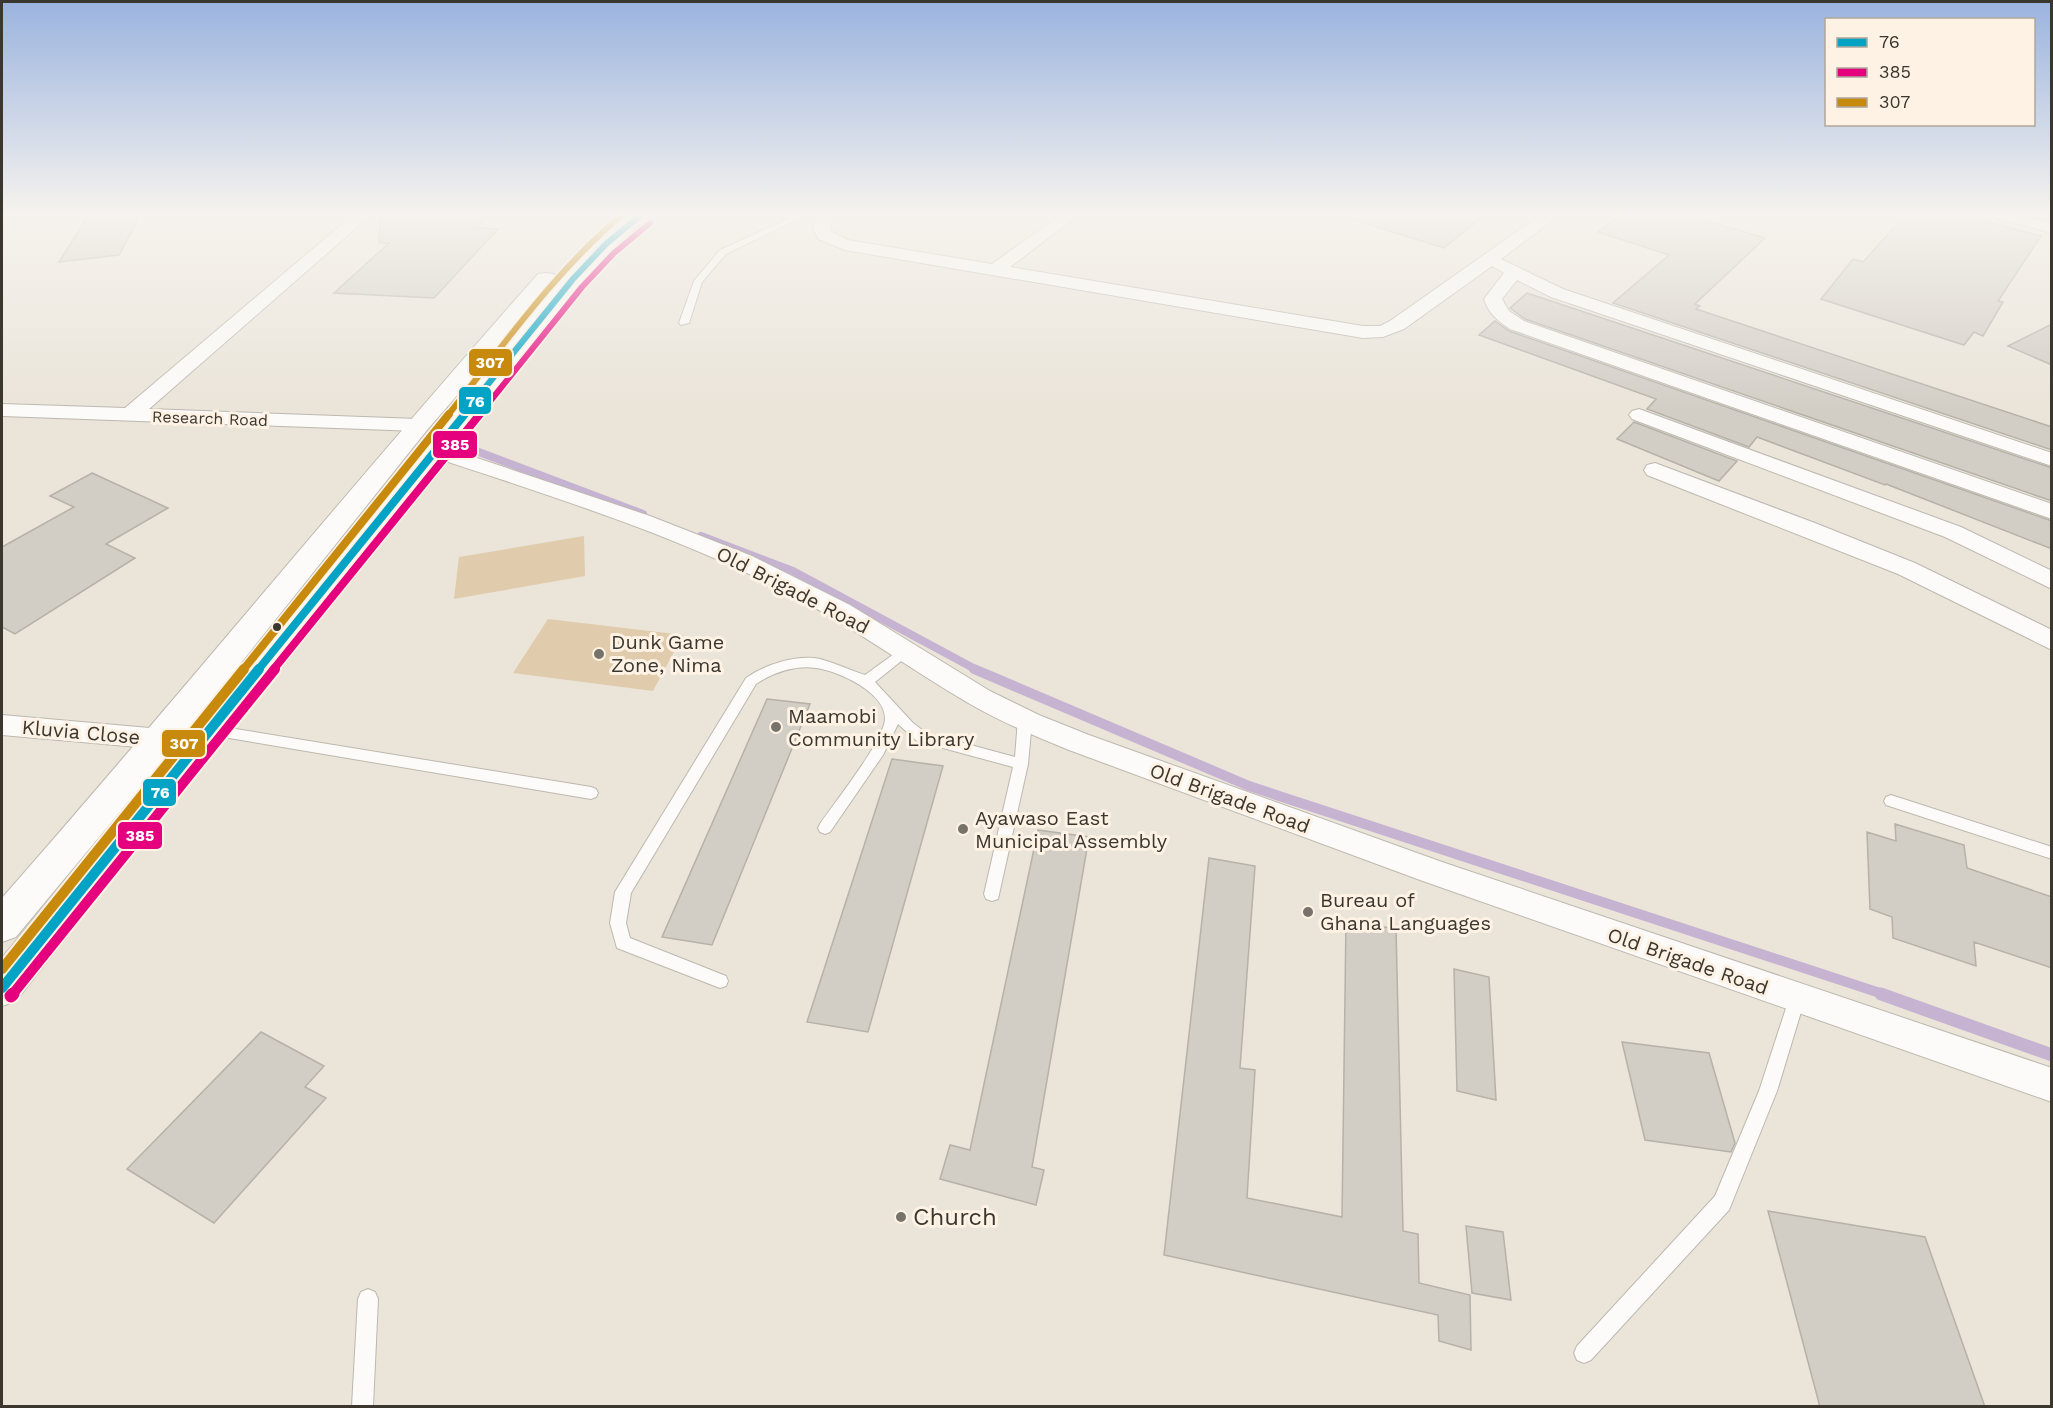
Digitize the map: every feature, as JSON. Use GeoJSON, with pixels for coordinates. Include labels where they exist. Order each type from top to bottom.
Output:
{"type":"FeatureCollection","features":[{"type":"Feature","properties":{"kind":"main road"},"geometry":{"type":"LineString","coordinates":[[2,925],[160,738],[418,425],[546,280]]}},
{"type":"Feature","properties":{"kind":"main road"},"geometry":{"type":"LineString","coordinates":[[2,988],[572,280]]}},
{"type":"Feature","properties":{"kind":"street"},"geometry":{"type":"LineString","coordinates":[[130,415],[288,280]]}},
{"type":"Feature","properties":{"kind":"street"},"geometry":{"type":"LineString","coordinates":[[1059,280],[1363,332],[1383,331],[1397,325],[1462,280]]}},
{"type":"Feature","properties":{"kind":"street"},"geometry":{"type":"LineString","coordinates":[[1509,280],[1493,299],[1495,307],[1502,315],[1517,325],[1986,486],[2052,512]]}},
{"type":"Feature","properties":{"kind":"street"},"geometry":{"type":"LineString","coordinates":[[1528,280],[1557,293],[2052,460]]}},
{"type":"Feature","properties":{"kind":"street","name":"Research Road"},"geometry":{"type":"LineString","coordinates":[[2,410],[418,425]]}},
{"type":"Feature","properties":{"kind":"street"},"geometry":{"type":"LineString","coordinates":[[1639,415],[1953,532],[2052,581]]}},
{"type":"Feature","properties":{"kind":"street","name":"Old Brigade Road"},"geometry":{"type":"LineString","coordinates":[[435,450],[594,503],[732,556],[841,610],[970,692],[1025,720],[1199,789],[1797,999],[2052,1085]]}},
{"type":"Feature","properties":{"kind":"street"},"geometry":{"type":"LineString","coordinates":[[1655,470],[1878,557],[2002,613],[2052,641]]}},
{"type":"Feature","properties":{"kind":"street","name":"Kluvia Close"},"geometry":{"type":"LineString","coordinates":[[2,725],[160,738]]}},
{"type":"Feature","properties":{"kind":"lane"},"geometry":{"type":"LineString","coordinates":[[684,323],[698,280]]}},
{"type":"Feature","properties":{"kind":"lane"},"geometry":{"type":"LineString","coordinates":[[867,681],[905,651]]}},
{"type":"Feature","properties":{"kind":"lane"},"geometry":{"type":"LineString","coordinates":[[720,981],[623,943],[618,923],[623,892],[751,681],[765,671],[784,666],[817,663],[867,681],[908,727],[922,737],[1021,764]]}},
{"type":"Feature","properties":{"kind":"lane"},"geometry":{"type":"LineString","coordinates":[[825,828],[878,751],[892,722],[891,707]]}},
{"type":"Feature","properties":{"kind":"lane"},"geometry":{"type":"LineString","coordinates":[[992,894],[1021,764],[1025,720]]}},
{"type":"Feature","properties":{"kind":"lane"},"geometry":{"type":"LineString","coordinates":[[209,730],[591,793]]}},
{"type":"Feature","properties":{"kind":"lane"},"geometry":{"type":"LineString","coordinates":[[1891,801],[2052,853]]}},
{"type":"Feature","properties":{"kind":"lane"},"geometry":{"type":"LineString","coordinates":[[1584,1353],[1722,1203],[1768,1090],[1797,999]]}},
{"type":"Feature","properties":{"kind":"lane"},"geometry":{"type":"LineString","coordinates":[[362,1407],[368,1299]]}},
{"type":"Feature","properties":{"kind":"shaded area"},"geometry":{"type":"Polygon","coordinates":[[[584,536],[585,576],[454,599],[459,557],[584,536]]]}},
{"type":"Feature","properties":{"kind":"shaded area","name":"Dunk Game Zone, Nima"},"geometry":{"type":"Polygon","coordinates":[[[548,619],[683,635],[653,691],[513,673],[548,619]]]}},
{"type":"Feature","properties":{"kind":"building"},"geometry":{"type":"Polygon","coordinates":[[[349,280],[451,280],[434,298],[334,293],[349,280]]]}},
{"type":"Feature","properties":{"kind":"building"},"geometry":{"type":"Polygon","coordinates":[[[1640,280],[1721,280],[1695,304],[1700,306],[1696,309],[2052,427],[2052,450],[1613,303],[1640,280]]]}},
{"type":"Feature","properties":{"kind":"building"},"geometry":{"type":"Polygon","coordinates":[[[1836,280],[2012,280],[1998,301],[2003,302],[1983,336],[1974,332],[1964,345],[1821,299],[1836,280]]]}},
{"type":"Feature","properties":{"kind":"building"},"geometry":{"type":"Polygon","coordinates":[[[1527,293],[2052,468],[2052,501],[1525,319],[1510,308],[1527,293]]]}},
{"type":"Feature","properties":{"kind":"building"},"geometry":{"type":"Polygon","coordinates":[[[1495,321],[1509,331],[2052,521],[2052,549],[1886,484],[1757,437],[1749,447],[1647,409],[1656,399],[1479,335],[1495,321]]]}},
{"type":"Feature","properties":{"kind":"building"},"geometry":{"type":"Polygon","coordinates":[[[2052,324],[2052,365],[2008,346],[2052,324]]]}},
{"type":"Feature","properties":{"kind":"building"},"geometry":{"type":"Polygon","coordinates":[[[1634,422],[1737,461],[1719,481],[1617,439],[1634,422]]]}},
{"type":"Feature","properties":{"kind":"building"},"geometry":{"type":"Polygon","coordinates":[[[92,473],[168,508],[106,544],[135,558],[15,634],[2,627],[2,547],[74,507],[50,496],[92,473]]]}},
{"type":"Feature","properties":{"kind":"building"},"geometry":{"type":"Polygon","coordinates":[[[767,699],[810,704],[712,945],[662,937],[767,699]]]}},
{"type":"Feature","properties":{"kind":"building"},"geometry":{"type":"Polygon","coordinates":[[[892,759],[943,766],[868,1032],[807,1022],[892,759]]]}},
{"type":"Feature","properties":{"kind":"building"},"geometry":{"type":"Polygon","coordinates":[[[1895,824],[1964,845],[1967,868],[2052,897],[2052,968],[1974,942],[1976,966],[1893,938],[1892,917],[1870,909],[1867,832],[1896,841],[1895,824]]]}},
{"type":"Feature","properties":{"kind":"building"},"geometry":{"type":"Polygon","coordinates":[[[1038,830],[1089,837],[1032,1167],[1044,1170],[1036,1205],[940,1179],[950,1145],[970,1150],[1038,830]]]}},
{"type":"Feature","properties":{"kind":"building"},"geometry":{"type":"Polygon","coordinates":[[[1209,858],[1255,866],[1240,1068],[1255,1070],[1247,1198],[1342,1217],[1346,921],[1396,929],[1403,1231],[1418,1234],[1419,1283],[1470,1295],[1471,1350],[1439,1341],[1438,1315],[1164,1255],[1209,858]]]}},
{"type":"Feature","properties":{"kind":"building"},"geometry":{"type":"Polygon","coordinates":[[[1454,969],[1489,977],[1496,1100],[1457,1091],[1454,969]]]}},
{"type":"Feature","properties":{"kind":"building"},"geometry":{"type":"Polygon","coordinates":[[[261,1032],[324,1066],[305,1087],[326,1098],[214,1223],[127,1169],[261,1032]]]}},
{"type":"Feature","properties":{"kind":"building"},"geometry":{"type":"Polygon","coordinates":[[[1622,1042],[1709,1053],[1735,1143],[1731,1152],[1645,1140],[1622,1042]]]}},
{"type":"Feature","properties":{"kind":"building"},"geometry":{"type":"Polygon","coordinates":[[[1768,1211],[1925,1237],[1985,1407],[1820,1407],[1768,1211]]]}},
{"type":"Feature","properties":{"kind":"building"},"geometry":{"type":"Polygon","coordinates":[[[1466,1226],[1503,1232],[1511,1300],[1472,1293],[1466,1226]]]}},
{"type":"Feature","properties":{"kind":"waterway"},"geometry":{"type":"LineString","coordinates":[[463,446],[643,514]]}},
{"type":"Feature","properties":{"kind":"waterway"},"geometry":{"type":"LineString","coordinates":[[701,536],[793,571],[977,670]]}},
{"type":"Feature","properties":{"kind":"waterway"},"geometry":{"type":"LineString","coordinates":[[974,669],[1249,786],[1886,995]]}},
{"type":"Feature","properties":{"kind":"waterway"},"geometry":{"type":"LineString","coordinates":[[1881,994],[2052,1055]]}},
{"type":"Feature","properties":{"kind":"transit line","name":"307"},"geometry":{"type":"LineString","coordinates":[[2,969],[557,280]]}},
{"type":"Feature","properties":{"kind":"transit line","name":"76"},"geometry":{"type":"LineString","coordinates":[[2,988],[572,280]]}},
{"type":"Feature","properties":{"kind":"transit line","name":"385"},"geometry":{"type":"LineString","coordinates":[[11,996],[589,280]]}},
{"type":"Feature","properties":{"kind":"place","name":"Dunk Game Zone, Nima"},"geometry":{"type":"Point","coordinates":[599,654]}},
{"type":"Feature","properties":{"kind":"place","name":"Maamobi Community Library"},"geometry":{"type":"Point","coordinates":[776,727]}},
{"type":"Feature","properties":{"kind":"place","name":"Ayawaso East Municipal Assembly"},"geometry":{"type":"Point","coordinates":[963,829]}},
{"type":"Feature","properties":{"kind":"place","name":"Bureau of Ghana Languages"},"geometry":{"type":"Point","coordinates":[1308,912]}},
{"type":"Feature","properties":{"kind":"place","name":"Church"},"geometry":{"type":"Point","coordinates":[901,1217]}}]}
